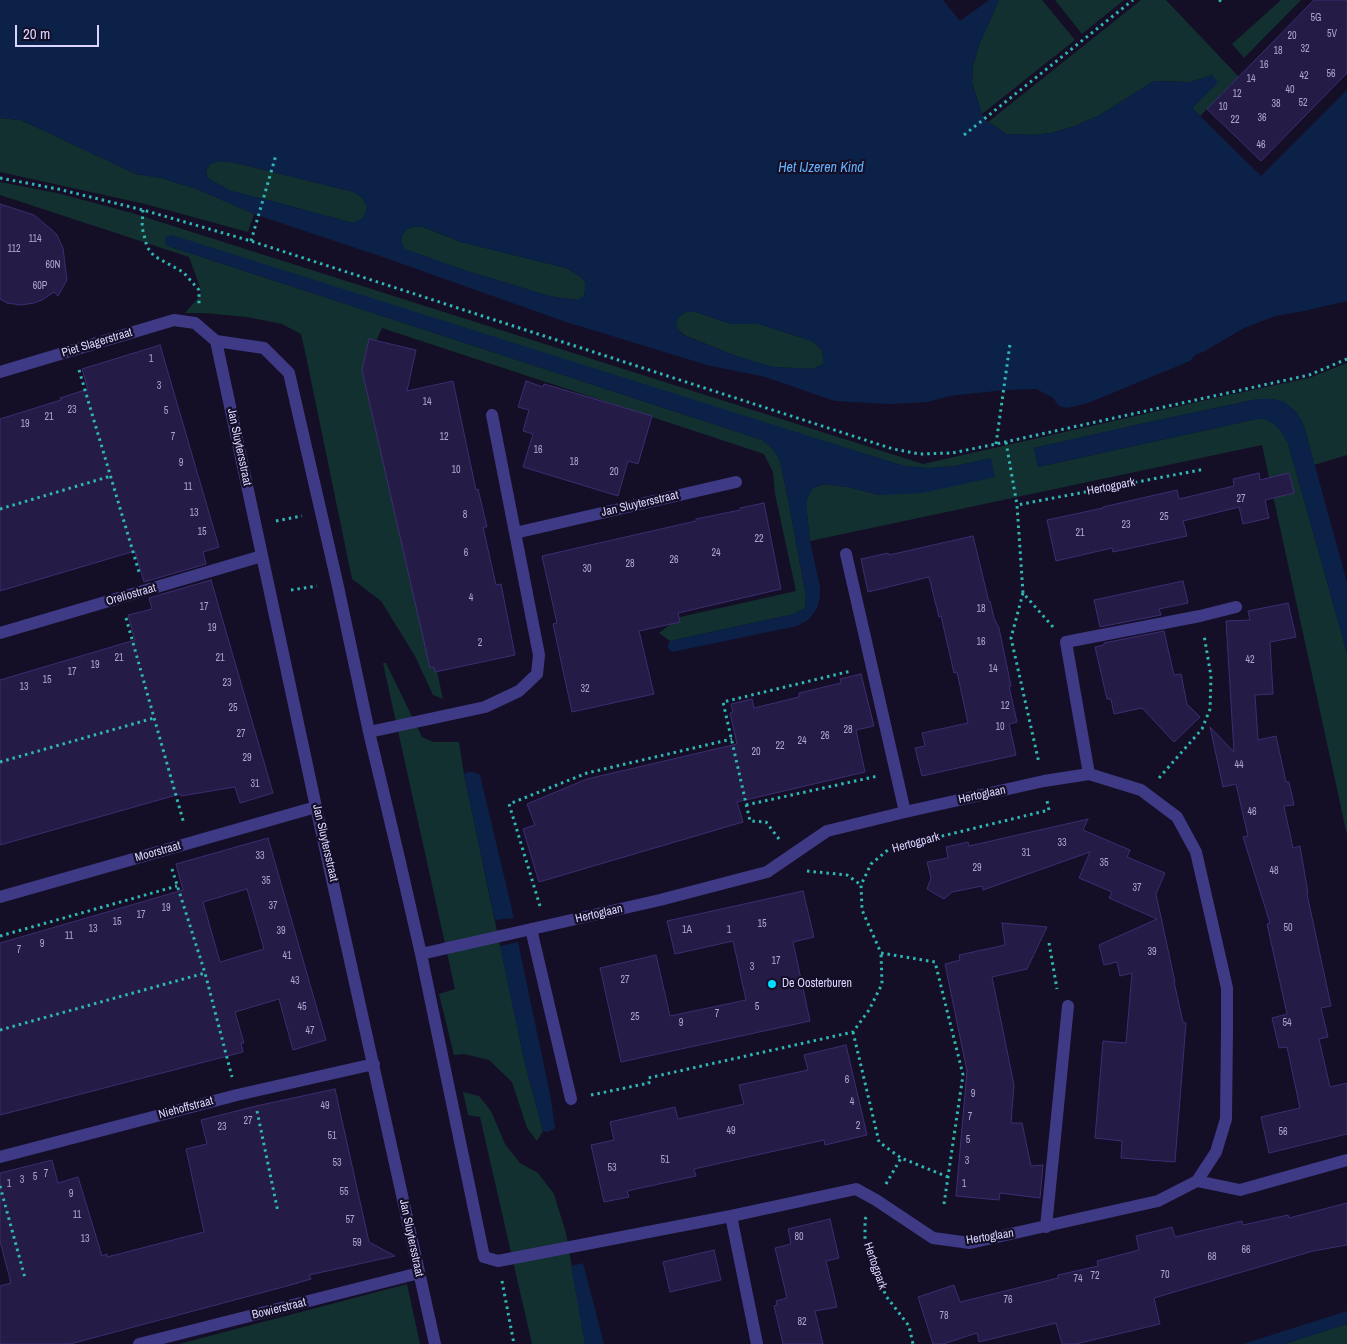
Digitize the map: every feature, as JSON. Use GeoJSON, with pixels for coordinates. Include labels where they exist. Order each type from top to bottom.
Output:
{"type":"FeatureCollection","features":[{"type":"Feature","properties":{"kind":"street","name":"Piet Slagerstraat"},"geometry":{"type":"LineString","coordinates":[[0,372],[174,320],[196,322]]}},
{"type":"Feature","properties":{"kind":"street"},"geometry":{"type":"LineString","coordinates":[[196,322],[216,341],[264,348],[289,373],[369,732],[421,954],[484,1257],[498,1262]]}},
{"type":"Feature","properties":{"kind":"street","name":"Jan Sluytersstraat"},"geometry":{"type":"LineString","coordinates":[[216,341],[316,807],[435,1344]]}},
{"type":"Feature","properties":{"kind":"street"},"geometry":{"type":"LineString","coordinates":[[369,732],[485,707],[519,691],[536,674],[539,655],[492,414]]}},
{"type":"Feature","properties":{"kind":"street","name":"Jan Sluytersstraat"},"geometry":{"type":"LineString","coordinates":[[515,533],[736,482]]}},
{"type":"Feature","properties":{"kind":"street"},"geometry":{"type":"LineString","coordinates":[[846,554],[905,812]]}},
{"type":"Feature","properties":{"kind":"street","name":"Oreliostraat"},"geometry":{"type":"LineString","coordinates":[[0,634],[262,556]]}},
{"type":"Feature","properties":{"kind":"street"},"geometry":{"type":"LineString","coordinates":[[1089,774],[1066,642],[1200,616],[1236,607]]}},
{"type":"Feature","properties":{"kind":"street","name":"Hertoglaan"},"geometry":{"type":"LineString","coordinates":[[421,954],[660,900],[767,872],[827,831],[905,812],[1089,774],[1141,790],[1177,817],[1196,852],[1227,988],[1226,1119],[1216,1152],[1197,1181],[1158,1201],[970,1243],[933,1238],[856,1189],[732,1216],[498,1262]]}},
{"type":"Feature","properties":{"kind":"street","name":"Moorstraat"},"geometry":{"type":"LineString","coordinates":[[0,897],[316,807]]}},
{"type":"Feature","properties":{"kind":"street"},"geometry":{"type":"LineString","coordinates":[[532,929],[570,1099]]}},
{"type":"Feature","properties":{"kind":"street"},"geometry":{"type":"LineString","coordinates":[[1046,1227],[1068,1006]]}},
{"type":"Feature","properties":{"kind":"street","name":"Niehoffstraat"},"geometry":{"type":"LineString","coordinates":[[0,1157],[252,1091],[374,1064]]}},
{"type":"Feature","properties":{"kind":"street"},"geometry":{"type":"LineString","coordinates":[[1197,1181],[1240,1190],[1347,1160]]}},
{"type":"Feature","properties":{"kind":"street"},"geometry":{"type":"LineString","coordinates":[[732,1216],[757,1344]]}},
{"type":"Feature","properties":{"kind":"street","name":"Bowierstraat"},"geometry":{"type":"LineString","coordinates":[[139,1344],[419,1274]]}},
{"type":"Feature","properties":{"kind":"path"},"geometry":{"type":"LineString","coordinates":[[964,135],[1133,0]]}},
{"type":"Feature","properties":{"kind":"path"},"geometry":{"type":"LineString","coordinates":[[1219,0],[1224,3]]}},
{"type":"Feature","properties":{"kind":"path"},"geometry":{"type":"LineString","coordinates":[[251,241],[276,154]]}},
{"type":"Feature","properties":{"kind":"path"},"geometry":{"type":"LineString","coordinates":[[0,178],[58,189],[143,210],[251,241],[893,449],[920,454],[952,453],[1006,442],[1309,375],[1347,360]]}},
{"type":"Feature","properties":{"kind":"path"},"geometry":{"type":"LineString","coordinates":[[143,210],[142,227],[147,247],[154,256],[183,272],[198,290],[199,308],[196,322]]}},
{"type":"Feature","properties":{"kind":"path"},"geometry":{"type":"LineString","coordinates":[[996,444],[1010,344]]}},
{"type":"Feature","properties":{"kind":"path"},"geometry":{"type":"LineString","coordinates":[[73,350],[145,591]]}},
{"type":"Feature","properties":{"kind":"path","name":"Hertogpark"},"geometry":{"type":"LineString","coordinates":[[881,954],[862,910],[861,885],[871,864],[889,849],[1049,810],[1011,638],[1023,592],[1017,505],[1006,442]]}},
{"type":"Feature","properties":{"kind":"path","name":"Hertogpark"},"geometry":{"type":"LineString","coordinates":[[1017,505],[1205,469]]}},
{"type":"Feature","properties":{"kind":"path"},"geometry":{"type":"LineString","coordinates":[[0,509],[110,476]]}},
{"type":"Feature","properties":{"kind":"path"},"geometry":{"type":"LineString","coordinates":[[256,525],[321,512]]}},
{"type":"Feature","properties":{"kind":"path"},"geometry":{"type":"LineString","coordinates":[[270,593],[337,582]]}},
{"type":"Feature","properties":{"kind":"path"},"geometry":{"type":"LineString","coordinates":[[1023,592],[1066,642]]}},
{"type":"Feature","properties":{"kind":"path"},"geometry":{"type":"LineString","coordinates":[[120,598],[189,843]]}},
{"type":"Feature","properties":{"kind":"path"},"geometry":{"type":"LineString","coordinates":[[1146,794],[1202,729],[1210,709],[1211,676],[1200,616]]}},
{"type":"Feature","properties":{"kind":"path"},"geometry":{"type":"LineString","coordinates":[[861,885],[847,875],[804,870],[766,822],[750,821],[723,702],[871,666]]}},
{"type":"Feature","properties":{"kind":"path"},"geometry":{"type":"LineString","coordinates":[[0,762],[154,718]]}},
{"type":"Feature","properties":{"kind":"path"},"geometry":{"type":"LineString","coordinates":[[546,926],[509,804],[587,773],[732,740]]}},
{"type":"Feature","properties":{"kind":"path"},"geometry":{"type":"LineString","coordinates":[[746,805],[896,772]]}},
{"type":"Feature","properties":{"kind":"path"},"geometry":{"type":"LineString","coordinates":[[166,850],[206,973],[237,1095]]}},
{"type":"Feature","properties":{"kind":"path"},"geometry":{"type":"LineString","coordinates":[[0,936],[177,886]]}},
{"type":"Feature","properties":{"kind":"path"},"geometry":{"type":"LineString","coordinates":[[1049,943],[1060,1004],[1068,1006]]}},
{"type":"Feature","properties":{"kind":"path"},"geometry":{"type":"LineString","coordinates":[[570,1099],[649,1084],[648,1078],[853,1032],[869,1010],[882,984],[881,954],[935,962],[963,1075],[944,1204]]}},
{"type":"Feature","properties":{"kind":"path"},"geometry":{"type":"LineString","coordinates":[[0,1030],[206,973]]}},
{"type":"Feature","properties":{"kind":"path"},"geometry":{"type":"LineString","coordinates":[[853,1032],[879,1142],[901,1158],[948,1177]]}},
{"type":"Feature","properties":{"kind":"path"},"geometry":{"type":"LineString","coordinates":[[252,1091],[278,1212]]}},
{"type":"Feature","properties":{"kind":"path","name":"Hertogpark"},"geometry":{"type":"LineString","coordinates":[[901,1158],[865,1220],[865,1243],[886,1296],[909,1326],[913,1344]]}},
{"type":"Feature","properties":{"kind":"path"},"geometry":{"type":"LineString","coordinates":[[0,1186],[25,1278]]}},
{"type":"Feature","properties":{"kind":"path"},"geometry":{"type":"LineString","coordinates":[[498,1262],[514,1344]]}},
{"type":"Feature","properties":{"kind":"green space"},"geometry":{"type":"Polygon","coordinates":[[[999,0],[1042,0],[1075,40],[982,114],[972,83],[973,66],[979,45],[999,0]]]}},
{"type":"Feature","properties":{"kind":"green space"},"geometry":{"type":"Polygon","coordinates":[[[1055,0],[1124,0],[1082,34],[1055,0]]]}},
{"type":"Feature","properties":{"kind":"green space"},"geometry":{"type":"Polygon","coordinates":[[[1141,0],[1166,0],[1239,77],[1200,116],[1192,108],[1217,83],[1212,75],[1190,82],[1154,81],[1100,115],[1075,126],[1052,133],[1032,135],[1007,134],[988,122],[1141,0]]]}},
{"type":"Feature","properties":{"kind":"green space"},"geometry":{"type":"Polygon","coordinates":[[[1281,0],[1301,0],[1244,58],[1232,44],[1281,0]]]}},
{"type":"Feature","properties":{"kind":"green space"},"geometry":{"type":"Polygon","coordinates":[[[0,118],[21,120],[136,174],[161,178],[197,189],[254,214],[248,232],[145,204],[0,172],[0,118]]]}},
{"type":"Feature","properties":{"kind":"green space"},"geometry":{"type":"Polygon","coordinates":[[[220,161],[236,163],[354,192],[363,199],[367,206],[366,213],[362,219],[353,223],[231,191],[207,178],[206,171],[210,164],[220,161]]]}},
{"type":"Feature","properties":{"kind":"green space"},"geometry":{"type":"Polygon","coordinates":[[[0,182],[57,193],[132,213],[923,464],[1309,378],[1347,363],[1347,455],[1314,465],[1302,421],[1296,412],[1284,402],[1272,399],[1258,399],[1034,448],[1038,467],[1257,419],[1265,419],[1275,424],[1281,431],[1288,443],[1347,653],[1347,835],[1262,445],[810,541],[807,499],[813,488],[824,484],[848,487],[880,495],[991,458],[956,466],[928,468],[904,466],[165,239],[165,243],[168,246],[762,440],[773,449],[780,461],[789,504],[806,597],[805,608],[794,614],[670,641],[659,633],[680,617],[796,591],[775,494],[773,472],[764,454],[382,328],[369,358],[443,699],[433,695],[415,656],[381,601],[352,579],[301,334],[282,324],[247,317],[185,313],[199,297],[201,290],[189,257],[0,195],[0,182]]]}},
{"type":"Feature","properties":{"kind":"green space"},"geometry":{"type":"Polygon","coordinates":[[[423,227],[461,242],[566,268],[581,277],[586,283],[584,297],[577,300],[549,296],[404,249],[401,241],[402,235],[407,229],[423,227]]]}},
{"type":"Feature","properties":{"kind":"green space"},"geometry":{"type":"Polygon","coordinates":[[[686,312],[696,312],[731,324],[759,324],[812,341],[822,350],[824,363],[813,369],[772,367],[736,356],[684,335],[678,329],[676,323],[679,317],[686,312]]]}},
{"type":"Feature","properties":{"kind":"green space"},"geometry":{"type":"Polygon","coordinates":[[[383,663],[386,663],[422,737],[433,742],[459,742],[464,774],[525,1064],[543,1131],[537,1141],[527,1128],[512,1082],[489,1060],[464,1054],[454,1055],[439,994],[455,989],[383,663]]]}},
{"type":"Feature","properties":{"kind":"green space"},"geometry":{"type":"Polygon","coordinates":[[[463,1092],[479,1096],[491,1111],[505,1144],[520,1163],[538,1173],[554,1194],[566,1233],[585,1344],[532,1344],[480,1117],[468,1115],[463,1092]]]}},
{"type":"Feature","properties":{"kind":"green space"},"geometry":{"type":"Polygon","coordinates":[[[407,1284],[420,1344],[179,1344],[407,1284]]]}},
{"type":"Feature","properties":{"kind":"green space"},"geometry":{"type":"Polygon","coordinates":[[[1347,1324],[1347,1344],[1284,1344],[1347,1324]]]}},
{"type":"Feature","properties":{"kind":"water","name":"Het IJzeren Kind"},"geometry":{"type":"Polygon","coordinates":[[[0,0],[943,0],[960,21],[989,0],[999,0],[979,45],[973,66],[972,83],[982,114],[988,122],[1007,134],[1032,135],[1051,133],[1075,126],[1100,115],[1154,81],[1190,82],[1212,75],[1218,83],[1192,108],[1261,176],[1347,90],[1347,301],[1275,316],[1244,328],[1195,355],[1190,361],[1088,403],[1067,408],[1059,406],[1052,397],[1036,389],[949,396],[928,402],[888,404],[835,401],[765,377],[707,365],[566,322],[380,256],[254,214],[197,189],[161,178],[136,174],[21,120],[0,118],[0,0]],[[220,161],[210,164],[206,171],[207,178],[231,191],[353,223],[362,219],[366,213],[367,206],[363,199],[354,192],[236,163],[220,161]],[[424,227],[407,229],[402,235],[401,241],[405,249],[461,269],[549,296],[577,300],[584,296],[586,283],[581,277],[566,268],[461,242],[424,227]],[[686,312],[679,317],[676,323],[683,335],[736,356],[773,367],[813,369],[824,363],[822,350],[812,341],[759,324],[731,324],[696,312],[686,312]]]}},
{"type":"Feature","properties":{"kind":"water"},"geometry":{"type":"Polygon","coordinates":[[[172,235],[904,466],[928,468],[956,466],[991,458],[995,477],[923,493],[880,495],[848,487],[824,484],[813,488],[807,499],[807,513],[810,541],[820,587],[820,597],[817,608],[808,620],[797,626],[672,652],[668,648],[670,641],[794,614],[805,608],[806,597],[789,504],[780,461],[773,449],[762,440],[168,246],[165,243],[165,239],[167,236],[172,235]]]}},
{"type":"Feature","properties":{"kind":"water"},"geometry":{"type":"Polygon","coordinates":[[[1258,399],[1272,399],[1284,402],[1296,412],[1302,421],[1347,583],[1347,653],[1288,443],[1274,424],[1265,419],[1257,419],[1038,467],[1034,448],[1258,399]]]}},
{"type":"Feature","properties":{"kind":"water"},"geometry":{"type":"Polygon","coordinates":[[[467,772],[480,775],[514,918],[495,920],[464,774],[467,772]]]}},
{"type":"Feature","properties":{"kind":"water"},"geometry":{"type":"Polygon","coordinates":[[[518,942],[551,1099],[555,1128],[548,1132],[543,1131],[525,1064],[500,946],[518,942]]]}},
{"type":"Feature","properties":{"kind":"water"},"geometry":{"type":"Polygon","coordinates":[[[583,1263],[604,1344],[585,1344],[571,1266],[583,1263]]]}},
{"type":"Feature","properties":{"kind":"water"},"geometry":{"type":"Polygon","coordinates":[[[1347,1311],[1347,1324],[1284,1344],[1243,1344],[1347,1311]]]}},
{"type":"Feature","properties":{"kind":"building"},"geometry":{"type":"Polygon","coordinates":[[[1314,0],[1347,0],[1347,73],[1261,161],[1207,109],[1314,0]]]}},
{"type":"Feature","properties":{"kind":"building"},"geometry":{"type":"Polygon","coordinates":[[[0,204],[34,215],[57,235],[63,248],[67,280],[58,296],[54,292],[42,300],[21,305],[7,303],[0,299],[0,204]]]}},
{"type":"Feature","properties":{"kind":"building"},"geometry":{"type":"Polygon","coordinates":[[[369,339],[416,350],[407,391],[453,381],[476,490],[478,489],[487,527],[483,527],[496,585],[501,584],[515,655],[435,672],[434,667],[430,668],[362,370],[369,339]]]}},
{"type":"Feature","properties":{"kind":"building"},"geometry":{"type":"Polygon","coordinates":[[[160,345],[219,547],[203,552],[206,564],[144,582],[135,551],[0,591],[0,419],[61,400],[60,398],[88,389],[82,369],[160,345]]]}},
{"type":"Feature","properties":{"kind":"building"},"geometry":{"type":"Polygon","coordinates":[[[526,381],[543,387],[544,384],[652,416],[638,464],[628,461],[618,496],[523,467],[533,434],[523,431],[529,410],[518,407],[526,381]]]}},
{"type":"Feature","properties":{"kind":"building"},"geometry":{"type":"Polygon","coordinates":[[[1259,473],[1260,480],[1289,473],[1294,493],[1265,500],[1269,518],[1243,524],[1239,507],[1183,521],[1187,536],[1113,552],[1112,548],[1056,561],[1047,520],[1177,490],[1179,499],[1234,486],[1233,479],[1259,473]]]}},
{"type":"Feature","properties":{"kind":"building"},"geometry":{"type":"Polygon","coordinates":[[[764,503],[781,589],[678,613],[680,622],[639,631],[654,694],[572,712],[553,624],[557,623],[542,556],[696,521],[696,519],[764,503]]]}},
{"type":"Feature","properties":{"kind":"building"},"geometry":{"type":"Polygon","coordinates":[[[973,536],[989,602],[999,628],[1011,686],[1009,686],[1017,722],[1009,724],[1016,755],[922,776],[915,748],[925,746],[922,733],[968,723],[957,672],[954,673],[941,616],[939,617],[929,577],[868,592],[861,559],[888,553],[889,555],[973,536]]]}},
{"type":"Feature","properties":{"kind":"building"},"geometry":{"type":"Polygon","coordinates":[[[211,580],[273,793],[240,803],[235,787],[181,796],[180,794],[0,845],[0,680],[135,640],[128,615],[152,609],[149,598],[211,580]]]}},
{"type":"Feature","properties":{"kind":"building"},"geometry":{"type":"Polygon","coordinates":[[[1183,581],[1188,603],[1159,609],[1161,615],[1100,627],[1094,600],[1183,581]]]}},
{"type":"Feature","properties":{"kind":"building"},"geometry":{"type":"Polygon","coordinates":[[[1288,603],[1296,637],[1270,642],[1273,694],[1255,695],[1258,740],[1276,736],[1286,782],[1289,782],[1294,805],[1284,806],[1293,848],[1300,846],[1307,894],[1331,1006],[1321,1008],[1328,1037],[1319,1039],[1330,1087],[1347,1083],[1347,1134],[1269,1153],[1261,1117],[1300,1108],[1287,1047],[1279,1048],[1272,1018],[1287,1014],[1267,924],[1270,923],[1243,837],[1248,836],[1236,784],[1223,787],[1210,727],[1234,752],[1226,621],[1250,620],[1248,611],[1288,603]]]}},
{"type":"Feature","properties":{"kind":"building"},"geometry":{"type":"Polygon","coordinates":[[[1164,631],[1174,675],[1181,674],[1187,704],[1200,717],[1174,742],[1142,708],[1114,714],[1111,699],[1107,699],[1095,647],[1104,645],[1104,643],[1164,631]]]}},
{"type":"Feature","properties":{"kind":"building"},"geometry":{"type":"Polygon","coordinates":[[[861,674],[874,726],[856,730],[865,772],[737,802],[743,822],[539,882],[523,829],[535,825],[527,804],[587,779],[737,744],[730,713],[733,712],[731,704],[752,699],[754,708],[799,697],[799,693],[841,683],[840,679],[861,674]]]}},
{"type":"Feature","properties":{"kind":"building"},"geometry":{"type":"Polygon","coordinates":[[[1088,819],[1083,830],[1130,850],[1127,857],[1165,873],[1156,894],[1183,1022],[1186,1023],[1175,1162],[1121,1158],[1122,1141],[1095,1138],[1103,1041],[1126,1043],[1132,973],[1120,976],[1117,962],[1104,965],[1099,945],[1157,919],[1109,898],[1112,892],[1079,878],[1090,852],[983,890],[982,886],[952,892],[944,899],[927,889],[931,878],[927,862],[948,858],[946,847],[968,842],[969,846],[1088,819]]]}},
{"type":"Feature","properties":{"kind":"building"},"geometry":{"type":"Polygon","coordinates":[[[268,838],[326,1040],[293,1050],[279,999],[235,1012],[244,1043],[241,1043],[243,1052],[0,1115],[0,943],[183,890],[176,864],[268,838]],[[247,889],[203,902],[220,962],[264,949],[247,889]]]}},
{"type":"Feature","properties":{"kind":"building","name":"De Oosterburen"},"geometry":{"type":"Polygon","coordinates":[[[803,891],[814,937],[793,942],[810,1021],[621,1062],[600,968],[656,955],[670,1016],[746,1000],[733,941],[675,954],[667,921],[803,891]]]}},
{"type":"Feature","properties":{"kind":"building"},"geometry":{"type":"Polygon","coordinates":[[[1002,923],[1047,927],[1027,969],[992,977],[1014,1085],[1011,1123],[1022,1123],[1031,1166],[1043,1165],[1040,1198],[1000,1193],[999,1200],[956,1196],[967,1071],[945,964],[960,960],[959,955],[1005,945],[1002,923]]]}},
{"type":"Feature","properties":{"kind":"building"},"geometry":{"type":"Polygon","coordinates":[[[846,1045],[867,1135],[825,1145],[824,1140],[694,1169],[696,1176],[627,1191],[629,1197],[604,1202],[591,1145],[614,1140],[610,1122],[675,1107],[678,1119],[744,1104],[739,1085],[808,1070],[804,1055],[846,1045]]]}},
{"type":"Feature","properties":{"kind":"building"},"geometry":{"type":"Polygon","coordinates":[[[335,1089],[369,1242],[395,1256],[309,1275],[311,1279],[298,1283],[70,1344],[0,1344],[0,1286],[11,1283],[0,1241],[0,1173],[52,1160],[58,1183],[78,1177],[102,1256],[107,1254],[107,1257],[204,1232],[186,1149],[207,1144],[201,1120],[335,1089]]]}},
{"type":"Feature","properties":{"kind":"building"},"geometry":{"type":"Polygon","coordinates":[[[1347,1203],[1347,1245],[1313,1251],[1154,1298],[1160,1324],[1076,1344],[1062,1344],[1056,1323],[979,1342],[977,1333],[943,1344],[933,1344],[918,1297],[954,1285],[960,1302],[1058,1278],[1058,1275],[1098,1266],[1097,1261],[1139,1250],[1136,1236],[1172,1227],[1175,1237],[1242,1221],[1243,1225],[1288,1215],[1289,1218],[1347,1203]]]}},
{"type":"Feature","properties":{"kind":"building"},"geometry":{"type":"Polygon","coordinates":[[[830,1219],[839,1258],[826,1261],[837,1307],[815,1311],[823,1344],[783,1344],[774,1306],[777,1305],[776,1301],[787,1298],[775,1248],[791,1244],[788,1229],[830,1219]]]}},
{"type":"Feature","properties":{"kind":"building"},"geometry":{"type":"Polygon","coordinates":[[[714,1250],[721,1280],[670,1292],[663,1262],[714,1250]]]}},
{"type":"Feature","properties":{"kind":"place","name":"De Oosterburen"},"geometry":{"type":"Point","coordinates":[772,984]}}]}
